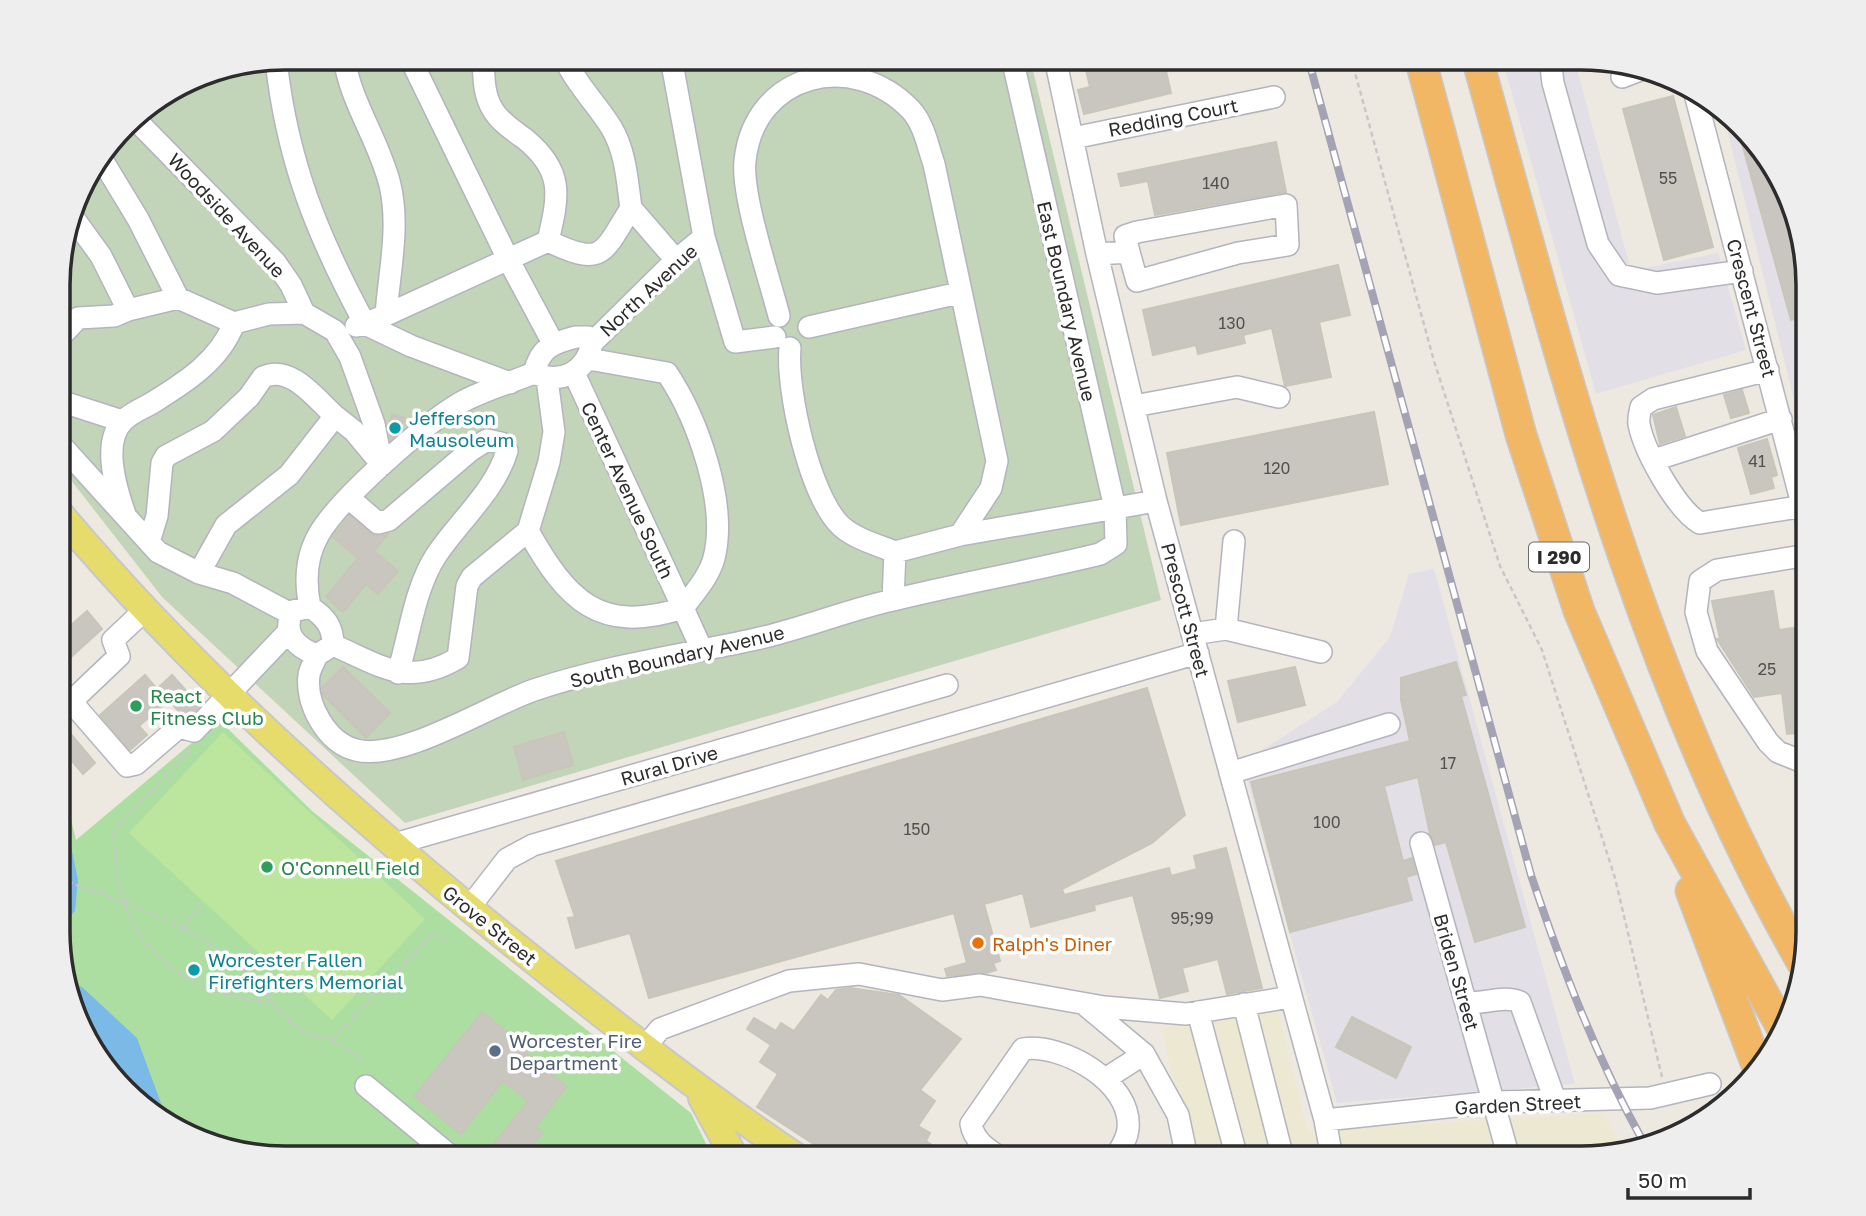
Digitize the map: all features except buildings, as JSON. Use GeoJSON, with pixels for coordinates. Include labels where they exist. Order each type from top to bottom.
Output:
{"type":"FeatureCollection","features":[{"type":"Feature","properties":{"kind":"highway","name":"I 290"},"geometry":{"type":"LineString","coordinates":[[1423,70],[1521,435],[1557,550],[1603,672],[1671,824],[1777,1019]]}},
{"type":"Feature","properties":{"kind":"highway","name":"I 290"},"geometry":{"type":"LineString","coordinates":[[1480,70],[1586,442],[1644,617],[1723,811],[1795,949]]}},
{"type":"Feature","properties":{"kind":"highway"},"geometry":{"type":"LineString","coordinates":[[1671,824],[1700,921],[1754,1058]]}},
{"type":"Feature","properties":{"kind":"main road","name":"Grove Street"},"geometry":{"type":"LineString","coordinates":[[70,525],[230,696],[287,752],[391,845],[766,1146]]}},
{"type":"Feature","properties":{"kind":"main road"},"geometry":{"type":"LineString","coordinates":[[698,1090],[729,1146]]}},
{"type":"Feature","properties":{"kind":"street"},"geometry":{"type":"LineString","coordinates":[[278,70],[288,134],[313,219],[365,324],[411,346],[510,383]]}},
{"type":"Feature","properties":{"kind":"street"},"geometry":{"type":"LineString","coordinates":[[347,70],[354,100],[384,164],[394,200],[386,315]]}},
{"type":"Feature","properties":{"kind":"street"},"geometry":{"type":"LineString","coordinates":[[416,70],[508,259],[553,343]]}},
{"type":"Feature","properties":{"kind":"street"},"geometry":{"type":"LineString","coordinates":[[484,70],[486,96],[494,112],[539,151],[553,173],[556,190],[548,241]]}},
{"type":"Feature","properties":{"kind":"street"},"geometry":{"type":"LineString","coordinates":[[570,70],[612,130],[626,165],[631,208],[676,260]]}},
{"type":"Feature","properties":{"kind":"street"},"geometry":{"type":"LineString","coordinates":[[673,70],[704,237],[735,342],[781,334],[800,346],[807,338],[809,327],[806,320],[794,312],[781,334]]}},
{"type":"Feature","properties":{"kind":"street"},"geometry":{"type":"LineString","coordinates":[[811,70],[775,99],[760,116],[750,134],[745,179],[804,445],[815,488],[825,508],[843,528],[895,552],[960,535],[1156,501]]}},
{"type":"Feature","properties":{"kind":"street"},"geometry":{"type":"LineString","coordinates":[[822,70],[867,80],[893,94],[913,112],[934,164],[997,461],[991,488],[960,535]]}},
{"type":"Feature","properties":{"kind":"street","name":"East Boundary Avenue"},"geometry":{"type":"LineString","coordinates":[[1015,70],[1115,508],[1116,544]]}},
{"type":"Feature","properties":{"kind":"street","name":"Prescott Street"},"geometry":{"type":"LineString","coordinates":[[1058,70],[1097,254],[1156,501],[1325,1120],[1330,1146]]}},
{"type":"Feature","properties":{"kind":"street"},"geometry":{"type":"LineString","coordinates":[[1551,70],[1598,244],[1619,275],[1657,283],[1742,271]]}},
{"type":"Feature","properties":{"kind":"street"},"geometry":{"type":"LineString","coordinates":[[1622,77],[1626,75]]}},
{"type":"Feature","properties":{"kind":"street","name":"Redding Court"},"geometry":{"type":"LineString","coordinates":[[1073,138],[1274,97]]}},
{"type":"Feature","properties":{"kind":"street","name":"Crescent Street"},"geometry":{"type":"LineString","coordinates":[[1698,105],[1796,477]]}},
{"type":"Feature","properties":{"kind":"street","name":"Woodside Avenue"},"geometry":{"type":"LineString","coordinates":[[141,125],[275,262],[291,285],[304,313]]}},
{"type":"Feature","properties":{"kind":"street"},"geometry":{"type":"LineString","coordinates":[[106,166],[138,219],[178,298]]}},
{"type":"Feature","properties":{"kind":"street"},"geometry":{"type":"LineString","coordinates":[[1286,205],[1288,245],[1238,253],[1136,281],[1129,251],[1125,236],[1137,232],[1286,205]]}},
{"type":"Feature","properties":{"kind":"street"},"geometry":{"type":"LineString","coordinates":[[335,331],[365,324],[548,241],[589,256],[600,253],[631,208]]}},
{"type":"Feature","properties":{"kind":"street"},"geometry":{"type":"LineString","coordinates":[[79,225],[101,256],[128,310]]}},
{"type":"Feature","properties":{"kind":"street","name":"North Avenue"},"geometry":{"type":"LineString","coordinates":[[585,358],[676,260],[704,237]]}},
{"type":"Feature","properties":{"kind":"street"},"geometry":{"type":"LineString","coordinates":[[1097,254],[1129,251]]}},
{"type":"Feature","properties":{"kind":"street"},"geometry":{"type":"LineString","coordinates":[[809,327],[960,293]]}},
{"type":"Feature","properties":{"kind":"street"},"geometry":{"type":"LineString","coordinates":[[70,326],[78,318],[114,316],[178,298],[234,323],[269,314],[304,313],[335,331],[363,389],[382,465]]}},
{"type":"Feature","properties":{"kind":"street"},"geometry":{"type":"LineString","coordinates":[[126,517],[112,471],[113,449],[122,421],[185,383],[224,346],[234,323]]}},
{"type":"Feature","properties":{"kind":"street"},"geometry":{"type":"LineString","coordinates":[[528,531],[565,588],[586,606],[626,619],[647,618],[683,608],[703,582],[714,558],[716,539],[712,486],[696,426],[683,397],[667,373],[585,358],[541,376],[510,383],[460,403],[382,465],[318,535],[309,558],[306,589],[296,617],[296,644],[325,650],[398,673],[436,671],[458,658],[467,586],[472,577],[528,531],[549,462],[554,432],[541,376],[542,351],[553,343],[588,337],[585,358]]}},
{"type":"Feature","properties":{"kind":"street","name":"Center Avenue South"},"geometry":{"type":"LineString","coordinates":[[585,358],[701,649]]}},
{"type":"Feature","properties":{"kind":"street"},"geometry":{"type":"LineString","coordinates":[[1768,370],[1653,399],[1641,407],[1639,423],[1654,460],[1687,516],[1700,523],[1796,517]]}},
{"type":"Feature","properties":{"kind":"street"},"geometry":{"type":"LineString","coordinates":[[149,542],[157,516],[162,463],[166,456],[214,431],[249,397],[263,377],[272,373],[292,378],[354,431],[382,465]]}},
{"type":"Feature","properties":{"kind":"street"},"geometry":{"type":"LineString","coordinates":[[1134,406],[1237,387],[1279,397]]}},
{"type":"Feature","properties":{"kind":"street"},"geometry":{"type":"LineString","coordinates":[[70,404],[122,421]]}},
{"type":"Feature","properties":{"kind":"street"},"geometry":{"type":"LineString","coordinates":[[199,573],[226,525],[289,475],[335,416]]}},
{"type":"Feature","properties":{"kind":"street"},"geometry":{"type":"LineString","coordinates":[[1654,460],[1781,419]]}},
{"type":"Feature","properties":{"kind":"street"},"geometry":{"type":"LineString","coordinates":[[350,499],[377,523],[389,520],[471,450],[487,440],[501,443],[507,451],[501,472],[436,556],[419,590],[398,673]]}},
{"type":"Feature","properties":{"kind":"street"},"geometry":{"type":"LineString","coordinates":[[70,454],[158,552],[199,573],[233,583],[296,617],[329,624],[325,650]]}},
{"type":"Feature","properties":{"kind":"street"},"geometry":{"type":"LineString","coordinates":[[1226,629],[1234,541]]}},
{"type":"Feature","properties":{"kind":"street","name":"South Boundary Avenue"},"geometry":{"type":"LineString","coordinates":[[325,650],[309,674],[317,715],[341,744],[355,750],[373,752],[408,745],[535,690],[701,649],[757,639],[893,600],[1100,554],[1116,544]]}},
{"type":"Feature","properties":{"kind":"street"},"geometry":{"type":"LineString","coordinates":[[893,600],[895,552]]}},
{"type":"Feature","properties":{"kind":"street"},"geometry":{"type":"LineString","coordinates":[[1796,557],[1717,570],[1700,581],[1696,612],[1707,651],[1757,727],[1778,752],[1796,759]]}},
{"type":"Feature","properties":{"kind":"street"},"geometry":{"type":"LineString","coordinates":[[146,609],[113,640],[119,656],[77,696],[75,706],[127,766],[135,764],[179,727],[194,732],[230,696],[296,617]]}},
{"type":"Feature","properties":{"kind":"street"},"geometry":{"type":"LineString","coordinates":[[469,908],[507,859],[533,845],[1195,644],[1226,629],[1321,652]]}},
{"type":"Feature","properties":{"kind":"street","name":"Rural Drive"},"geometry":{"type":"LineString","coordinates":[[391,845],[947,685]]}},
{"type":"Feature","properties":{"kind":"street"},"geometry":{"type":"LineString","coordinates":[[1230,773],[1389,724]]}},
{"type":"Feature","properties":{"kind":"street","name":"Briden Street"},"geometry":{"type":"LineString","coordinates":[[1421,843],[1505,1146]]}},
{"type":"Feature","properties":{"kind":"street"},"geometry":{"type":"LineString","coordinates":[[644,1048],[660,1029],[789,981],[859,974],[942,990],[980,985],[1082,1003],[1186,1014],[1291,997]]}},
{"type":"Feature","properties":{"kind":"street"},"geometry":{"type":"LineString","coordinates":[[1466,1003],[1481,1004],[1512,999],[1520,1002],[1555,1100]]}},
{"type":"Feature","properties":{"kind":"street"},"geometry":{"type":"LineString","coordinates":[[1082,1003],[1144,1054],[1178,1115],[1185,1146]]}},
{"type":"Feature","properties":{"kind":"street"},"geometry":{"type":"LineString","coordinates":[[1244,1004],[1280,1146]]}},
{"type":"Feature","properties":{"kind":"street"},"geometry":{"type":"LineString","coordinates":[[1198,1012],[1234,1146]]}},
{"type":"Feature","properties":{"kind":"street"},"geometry":{"type":"LineString","coordinates":[[983,1146],[972,1134],[971,1125],[1023,1049],[1035,1047],[1075,1059],[1105,1079],[1122,1101],[1129,1128],[1121,1146]]}},
{"type":"Feature","properties":{"kind":"street"},"geometry":{"type":"LineString","coordinates":[[1105,1079],[1144,1054]]}},
{"type":"Feature","properties":{"kind":"street","name":"Garden Street"},"geometry":{"type":"LineString","coordinates":[[1325,1120],[1494,1102],[1650,1098],[1710,1084]]}},
{"type":"Feature","properties":{"kind":"street"},"geometry":{"type":"LineString","coordinates":[[366,1086],[438,1146]]}},
{"type":"Feature","properties":{"kind":"path"},"geometry":{"type":"LineString","coordinates":[[1354,70],[1434,361],[1500,566],[1546,662],[1615,878],[1666,1094]]}},
{"type":"Feature","properties":{"kind":"path"},"geometry":{"type":"LineString","coordinates":[[191,749],[115,829],[115,865],[123,901],[144,940],[168,965],[214,993],[275,1003]]}},
{"type":"Feature","properties":{"kind":"path"},"geometry":{"type":"LineString","coordinates":[[70,883],[144,908],[184,929],[235,964],[301,1031],[321,1039],[337,1036],[426,939],[438,934],[446,941]]}},
{"type":"Feature","properties":{"kind":"path"},"geometry":{"type":"LineString","coordinates":[[184,929],[203,901]]}},
{"type":"Feature","properties":{"kind":"path"},"geometry":{"type":"LineString","coordinates":[[235,964],[253,947]]}},
{"type":"Feature","properties":{"kind":"path"},"geometry":{"type":"LineString","coordinates":[[329,1039],[364,1060]]}},
{"type":"Feature","properties":{"kind":"shaded area"},"geometry":{"type":"Polygon","coordinates":[[[1505,70],[1577,70],[1631,271],[1718,253],[1746,350],[1596,394],[1505,70]]]}},
{"type":"Feature","properties":{"kind":"shaded area"},"geometry":{"type":"Polygon","coordinates":[[[1726,126],[1752,154],[1774,190],[1792,243],[1796,271],[1796,408],[1726,126]]]}},
{"type":"Feature","properties":{"kind":"shaded area"},"geometry":{"type":"Polygon","coordinates":[[[1434,569],[1575,1084],[1337,1103],[1242,763],[1337,702],[1390,637],[1409,574],[1434,569]]]}},
{"type":"Feature","properties":{"kind":"shaded area"},"geometry":{"type":"Polygon","coordinates":[[[1276,1003],[1307,1131],[1602,1113],[1619,1143],[1595,1146],[1187,1146],[1162,1028],[1276,1003]]]}},
{"type":"Feature","properties":{"kind":"green space"},"geometry":{"type":"Polygon","coordinates":[[[271,70],[1033,70],[1161,600],[405,823],[162,597],[70,479],[70,285],[74,243],[92,190],[123,143],[154,114],[178,99],[216,81],[271,70]]]}},
{"type":"Feature","properties":{"kind":"green space"},"geometry":{"type":"Polygon","coordinates":[[[219,720],[312,811],[691,1113],[707,1146],[285,1146],[243,1142],[190,1124],[154,1102],[133,1083],[114,1062],[86,1013],[72,959],[70,815],[76,840],[219,720]]]}},
{"type":"Feature","properties":{"kind":"green space","name":"O'Connell Field"},"geometry":{"type":"Polygon","coordinates":[[[223,732],[425,919],[332,1020],[129,833],[223,732]]]}},
{"type":"Feature","properties":{"kind":"water"},"geometry":{"type":"Polygon","coordinates":[[[70,841],[78,880],[75,911],[70,917],[70,841]]]}},
{"type":"Feature","properties":{"kind":"water"},"geometry":{"type":"Polygon","coordinates":[[[77,986],[82,987],[137,1038],[162,1106],[133,1083],[114,1062],[92,1026],[77,986]]]}},
{"type":"Feature","properties":{"kind":"railway"},"geometry":{"type":"LineString","coordinates":[[1311,70],[1531,875],[1581,1012],[1610,1078],[1641,1137]]}},
{"type":"Feature","properties":{"kind":"place","name":"Jefferson Mausoleum"},"geometry":{"type":"Point","coordinates":[395,428]}},
{"type":"Feature","properties":{"kind":"place","name":"React Fitness Club"},"geometry":{"type":"Point","coordinates":[136,706]}},
{"type":"Feature","properties":{"kind":"place","name":"O'Connell Field"},"geometry":{"type":"Point","coordinates":[267,867]}},
{"type":"Feature","properties":{"kind":"place","name":"Ralph's Diner"},"geometry":{"type":"Point","coordinates":[978,943]}},
{"type":"Feature","properties":{"kind":"place","name":"Worcester Fallen Firefighters Memorial"},"geometry":{"type":"Point","coordinates":[194,970]}},
{"type":"Feature","properties":{"kind":"place","name":"Worcester Fire Department"},"geometry":{"type":"Point","coordinates":[495,1051]}}]}
